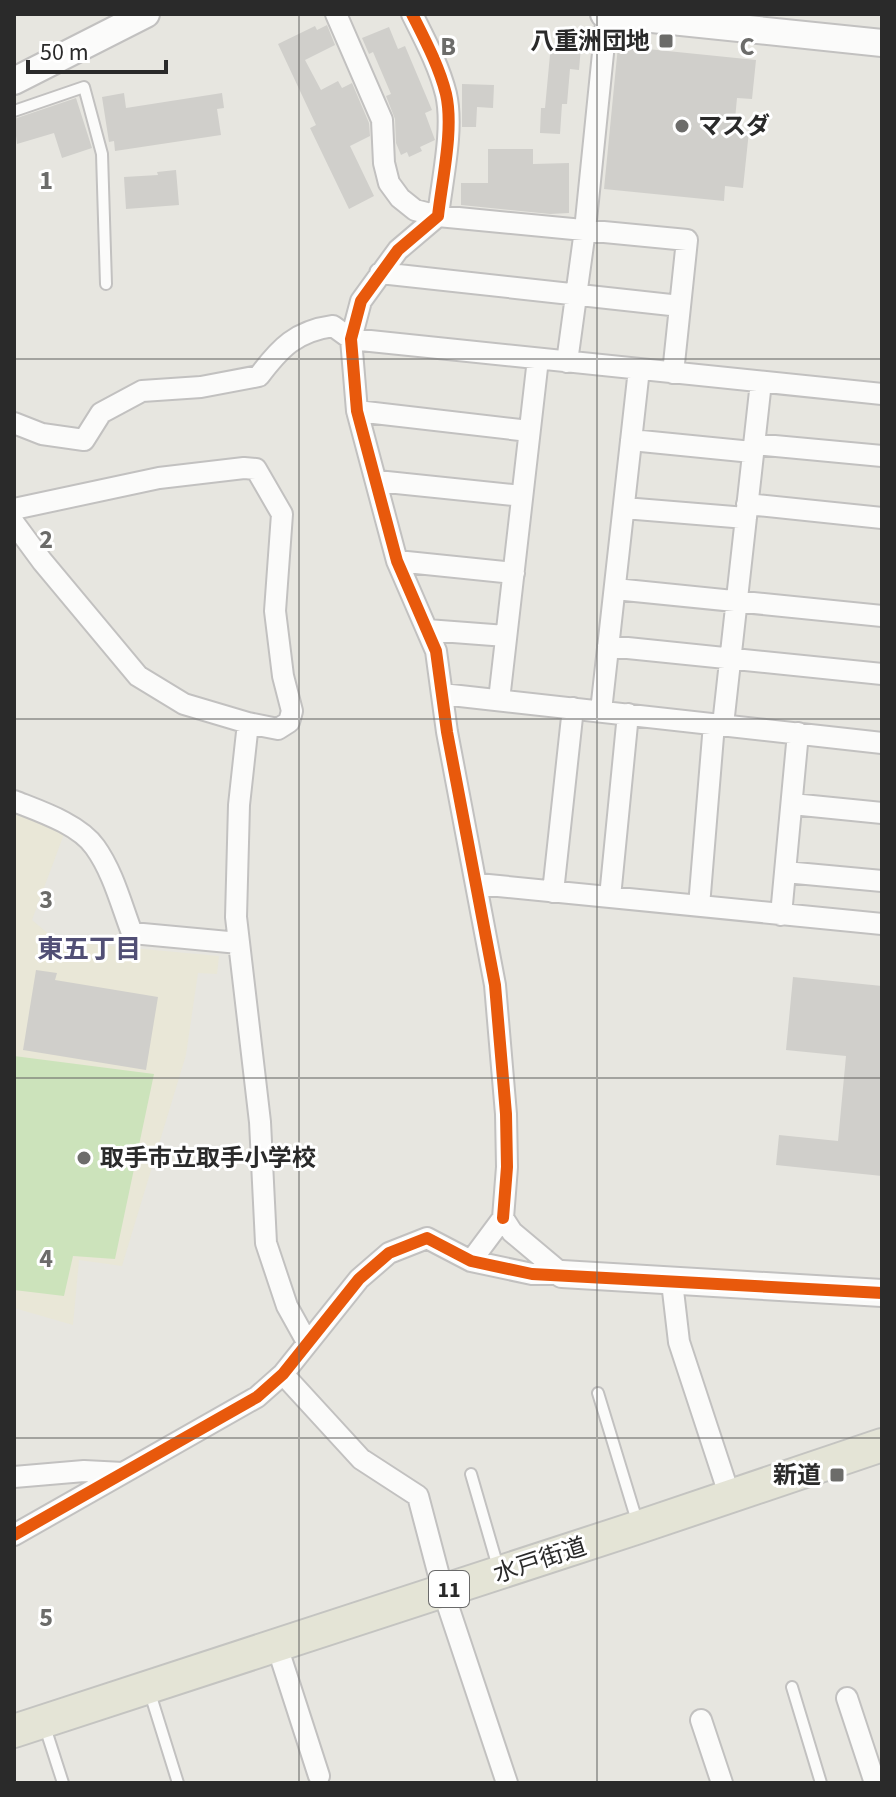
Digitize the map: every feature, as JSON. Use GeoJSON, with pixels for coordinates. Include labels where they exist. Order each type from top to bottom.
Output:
{"type":"FeatureCollection","features":[{"type":"Feature","properties":{"kind":"main road","name":"水戸街道"},"geometry":{"type":"LineString","coordinates":[[29,1726],[882,1445]]}},
{"type":"Feature","properties":{"kind":"street"},"geometry":{"type":"LineString","coordinates":[[14,81],[146,14]]}},
{"type":"Feature","properties":{"kind":"street"},"geometry":{"type":"LineString","coordinates":[[336,14],[382,120],[384,163],[389,183],[400,198],[415,210],[438,216],[687,240],[673,373]]}},
{"type":"Feature","properties":{"kind":"street"},"geometry":{"type":"LineString","coordinates":[[412,14],[440,73],[447,96],[448,121],[438,216],[398,250],[380,273],[361,301],[351,339],[357,411],[397,561],[436,651],[447,732],[495,985],[502,1052],[507,1167],[503,1218],[471,1261]]}},
{"type":"Feature","properties":{"kind":"street"},"geometry":{"type":"LineString","coordinates":[[567,362],[585,230],[606,14],[813,25],[882,43]]}},
{"type":"Feature","properties":{"kind":"street"},"geometry":{"type":"LineString","coordinates":[[380,273],[680,306]]}},
{"type":"Feature","properties":{"kind":"street"},"geometry":{"type":"LineString","coordinates":[[14,423],[42,434],[84,440],[101,413],[142,391],[201,387],[259,376],[278,351],[309,329],[333,326],[351,339],[882,394]]}},
{"type":"Feature","properties":{"kind":"street"},"geometry":{"type":"LineString","coordinates":[[499,700],[538,359]]}},
{"type":"Feature","properties":{"kind":"street"},"geometry":{"type":"LineString","coordinates":[[601,711],[639,369]]}},
{"type":"Feature","properties":{"kind":"street"},"geometry":{"type":"LineString","coordinates":[[699,906],[718,724],[730,659],[761,382]]}},
{"type":"Feature","properties":{"kind":"street"},"geometry":{"type":"LineString","coordinates":[[357,411],[529,431]]}},
{"type":"Feature","properties":{"kind":"street"},"geometry":{"type":"LineString","coordinates":[[631,440],[882,456]]}},
{"type":"Feature","properties":{"kind":"street"},"geometry":{"type":"LineString","coordinates":[[14,509],[159,478],[256,469],[282,514],[275,611],[283,676],[292,711],[289,722],[278,729],[184,704],[138,676],[14,523]]}},
{"type":"Feature","properties":{"kind":"street"},"geometry":{"type":"LineString","coordinates":[[377,481],[522,496]]}},
{"type":"Feature","properties":{"kind":"street"},"geometry":{"type":"LineString","coordinates":[[624,508],[882,518]]}},
{"type":"Feature","properties":{"kind":"street"},"geometry":{"type":"LineString","coordinates":[[397,561],[514,573]]}},
{"type":"Feature","properties":{"kind":"street"},"geometry":{"type":"LineString","coordinates":[[615,589],[882,616]]}},
{"type":"Feature","properties":{"kind":"street"},"geometry":{"type":"LineString","coordinates":[[427,630],[506,636]]}},
{"type":"Feature","properties":{"kind":"street"},"geometry":{"type":"LineString","coordinates":[[608,646],[882,674]]}},
{"type":"Feature","properties":{"kind":"street"},"geometry":{"type":"LineString","coordinates":[[442,694],[882,743]]}},
{"type":"Feature","properties":{"kind":"street"},"geometry":{"type":"LineString","coordinates":[[553,892],[573,708]]}},
{"type":"Feature","properties":{"kind":"street"},"geometry":{"type":"LineString","coordinates":[[610,897],[628,714]]}},
{"type":"Feature","properties":{"kind":"street"},"geometry":{"type":"LineString","coordinates":[[248,723],[239,805],[236,917],[260,1122],[266,1243],[287,1306],[307,1342]]}},
{"type":"Feature","properties":{"kind":"street"},"geometry":{"type":"LineString","coordinates":[[781,915],[798,733]]}},
{"type":"Feature","properties":{"kind":"street"},"geometry":{"type":"LineString","coordinates":[[14,801],[57,818],[94,844],[112,880],[132,933],[239,943]]}},
{"type":"Feature","properties":{"kind":"street"},"geometry":{"type":"LineString","coordinates":[[792,804],[882,813]]}},
{"type":"Feature","properties":{"kind":"street"},"geometry":{"type":"LineString","coordinates":[[785,872],[882,881]]}},
{"type":"Feature","properties":{"kind":"street"},"geometry":{"type":"LineString","coordinates":[[478,884],[882,924]]}},
{"type":"Feature","properties":{"kind":"street"},"geometry":{"type":"LineString","coordinates":[[503,1218],[512,1232],[562,1274]]}},
{"type":"Feature","properties":{"kind":"street"},"geometry":{"type":"LineString","coordinates":[[14,1535],[257,1397],[283,1374],[359,1279],[389,1253],[427,1238],[471,1261],[532,1274],[882,1293]]}},
{"type":"Feature","properties":{"kind":"street"},"geometry":{"type":"LineString","coordinates":[[672,1282],[679,1342],[730,1497]]}},
{"type":"Feature","properties":{"kind":"street"},"geometry":{"type":"LineString","coordinates":[[283,1374],[361,1459],[418,1496],[443,1591],[507,1783]]}},
{"type":"Feature","properties":{"kind":"street"},"geometry":{"type":"LineString","coordinates":[[14,1477],[84,1471],[123,1473]]}},
{"type":"Feature","properties":{"kind":"street"},"geometry":{"type":"LineString","coordinates":[[277,1646],[319,1776]]}},
{"type":"Feature","properties":{"kind":"street"},"geometry":{"type":"LineString","coordinates":[[847,1698],[875,1783]]}},
{"type":"Feature","properties":{"kind":"street"},"geometry":{"type":"LineString","coordinates":[[701,1720],[722,1783]]}},
{"type":"Feature","properties":{"kind":"lane"},"geometry":{"type":"LineString","coordinates":[[14,111],[84,87],[102,154],[106,284]]}},
{"type":"Feature","properties":{"kind":"lane"},"geometry":{"type":"LineString","coordinates":[[598,1393],[639,1527]]}},
{"type":"Feature","properties":{"kind":"lane"},"geometry":{"type":"LineString","coordinates":[[471,1474],[500,1573]]}},
{"type":"Feature","properties":{"kind":"lane"},"geometry":{"type":"LineString","coordinates":[[792,1687],[821,1783]]}},
{"type":"Feature","properties":{"kind":"lane"},"geometry":{"type":"LineString","coordinates":[[148,1688],[178,1783]]}},
{"type":"Feature","properties":{"kind":"lane"},"geometry":{"type":"LineString","coordinates":[[29,1726],[63,1783]]}},
{"type":"Feature","properties":{"kind":"shaded area","name":"取手市立取手小学校"},"geometry":{"type":"Polygon","coordinates":[[[14,811],[64,834],[32,920],[57,941],[219,956],[217,974],[198,973],[186,1055],[122,1266],[79,1260],[73,1325],[14,1308],[14,811]]]}},
{"type":"Feature","properties":{"kind":"green space"},"geometry":{"type":"Polygon","coordinates":[[[14,1056],[154,1074],[115,1259],[73,1256],[64,1296],[14,1290],[14,1056]]]}},
{"type":"Feature","properties":{"kind":"building"},"geometry":{"type":"Polygon","coordinates":[[[327,25],[335,45],[305,60],[321,90],[338,81],[342,88],[352,83],[369,123],[370,136],[350,146],[374,196],[349,209],[310,128],[316,125],[278,44],[315,26],[317,30],[327,25]]]}},
{"type":"Feature","properties":{"kind":"building"},"geometry":{"type":"Polygon","coordinates":[[[389,27],[398,49],[405,46],[432,110],[425,113],[435,140],[409,157],[407,152],[401,155],[396,143],[395,119],[386,96],[391,94],[373,52],[369,54],[362,38],[389,27]]]}},
{"type":"Feature","properties":{"kind":"building"},"geometry":{"type":"Polygon","coordinates":[[[551,44],[581,47],[579,70],[570,69],[567,104],[562,104],[560,134],[540,133],[551,44]]]}},
{"type":"Feature","properties":{"kind":"building"},"geometry":{"type":"Polygon","coordinates":[[[618,46],[756,60],[752,99],[737,98],[734,130],[749,131],[743,188],[725,186],[724,201],[604,189],[618,46]]]}},
{"type":"Feature","properties":{"kind":"building"},"geometry":{"type":"Polygon","coordinates":[[[462,84],[494,85],[493,108],[477,107],[476,127],[462,127],[462,84]]]}},
{"type":"Feature","properties":{"kind":"building"},"geometry":{"type":"Polygon","coordinates":[[[124,93],[126,108],[222,93],[224,108],[217,109],[221,135],[115,151],[114,141],[109,142],[102,97],[124,93]]]}},
{"type":"Feature","properties":{"kind":"building"},"geometry":{"type":"Polygon","coordinates":[[[76,98],[92,148],[62,158],[54,133],[17,144],[14,119],[76,98]]]}},
{"type":"Feature","properties":{"kind":"building"},"geometry":{"type":"Polygon","coordinates":[[[488,149],[533,149],[533,164],[569,163],[569,213],[550,214],[461,205],[461,183],[488,183],[488,149]]]}},
{"type":"Feature","properties":{"kind":"building"},"geometry":{"type":"Polygon","coordinates":[[[176,170],[179,205],[126,209],[124,177],[158,175],[157,172],[176,170]]]}},
{"type":"Feature","properties":{"kind":"building"},"geometry":{"type":"Polygon","coordinates":[[[36,970],[57,973],[55,980],[158,997],[146,1070],[23,1050],[36,970]]]}},
{"type":"Feature","properties":{"kind":"building"},"geometry":{"type":"Polygon","coordinates":[[[793,977],[882,986],[882,1176],[776,1165],[779,1135],[838,1141],[846,1056],[786,1050],[793,977]]]}},
{"type":"Feature","properties":{"kind":"cycle path"},"geometry":{"type":"LineString","coordinates":[[412,14],[440,73],[448,108],[448,138],[438,216],[398,250],[361,301],[351,339],[357,411],[397,561],[436,651],[447,732],[495,985],[506,1114],[507,1167],[503,1218]]}},
{"type":"Feature","properties":{"kind":"cycle path"},"geometry":{"type":"LineString","coordinates":[[14,1535],[257,1397],[283,1374],[359,1279],[389,1253],[427,1238],[471,1261],[532,1274],[882,1293]]}},
{"type":"Feature","properties":{"kind":"place","name":"八重洲団地"},"geometry":{"type":"Point","coordinates":[666,41]}},
{"type":"Feature","properties":{"kind":"place","name":"マスダ"},"geometry":{"type":"Point","coordinates":[682,126]}},
{"type":"Feature","properties":{"kind":"place","name":"取手市立取手小学校"},"geometry":{"type":"Point","coordinates":[84,1158]}},
{"type":"Feature","properties":{"kind":"place","name":"新道"},"geometry":{"type":"Point","coordinates":[837,1475]}},
{"type":"Feature","properties":{"kind":"district","name":"東五丁目"},"geometry":{"type":"Point","coordinates":[89,949]}}]}
